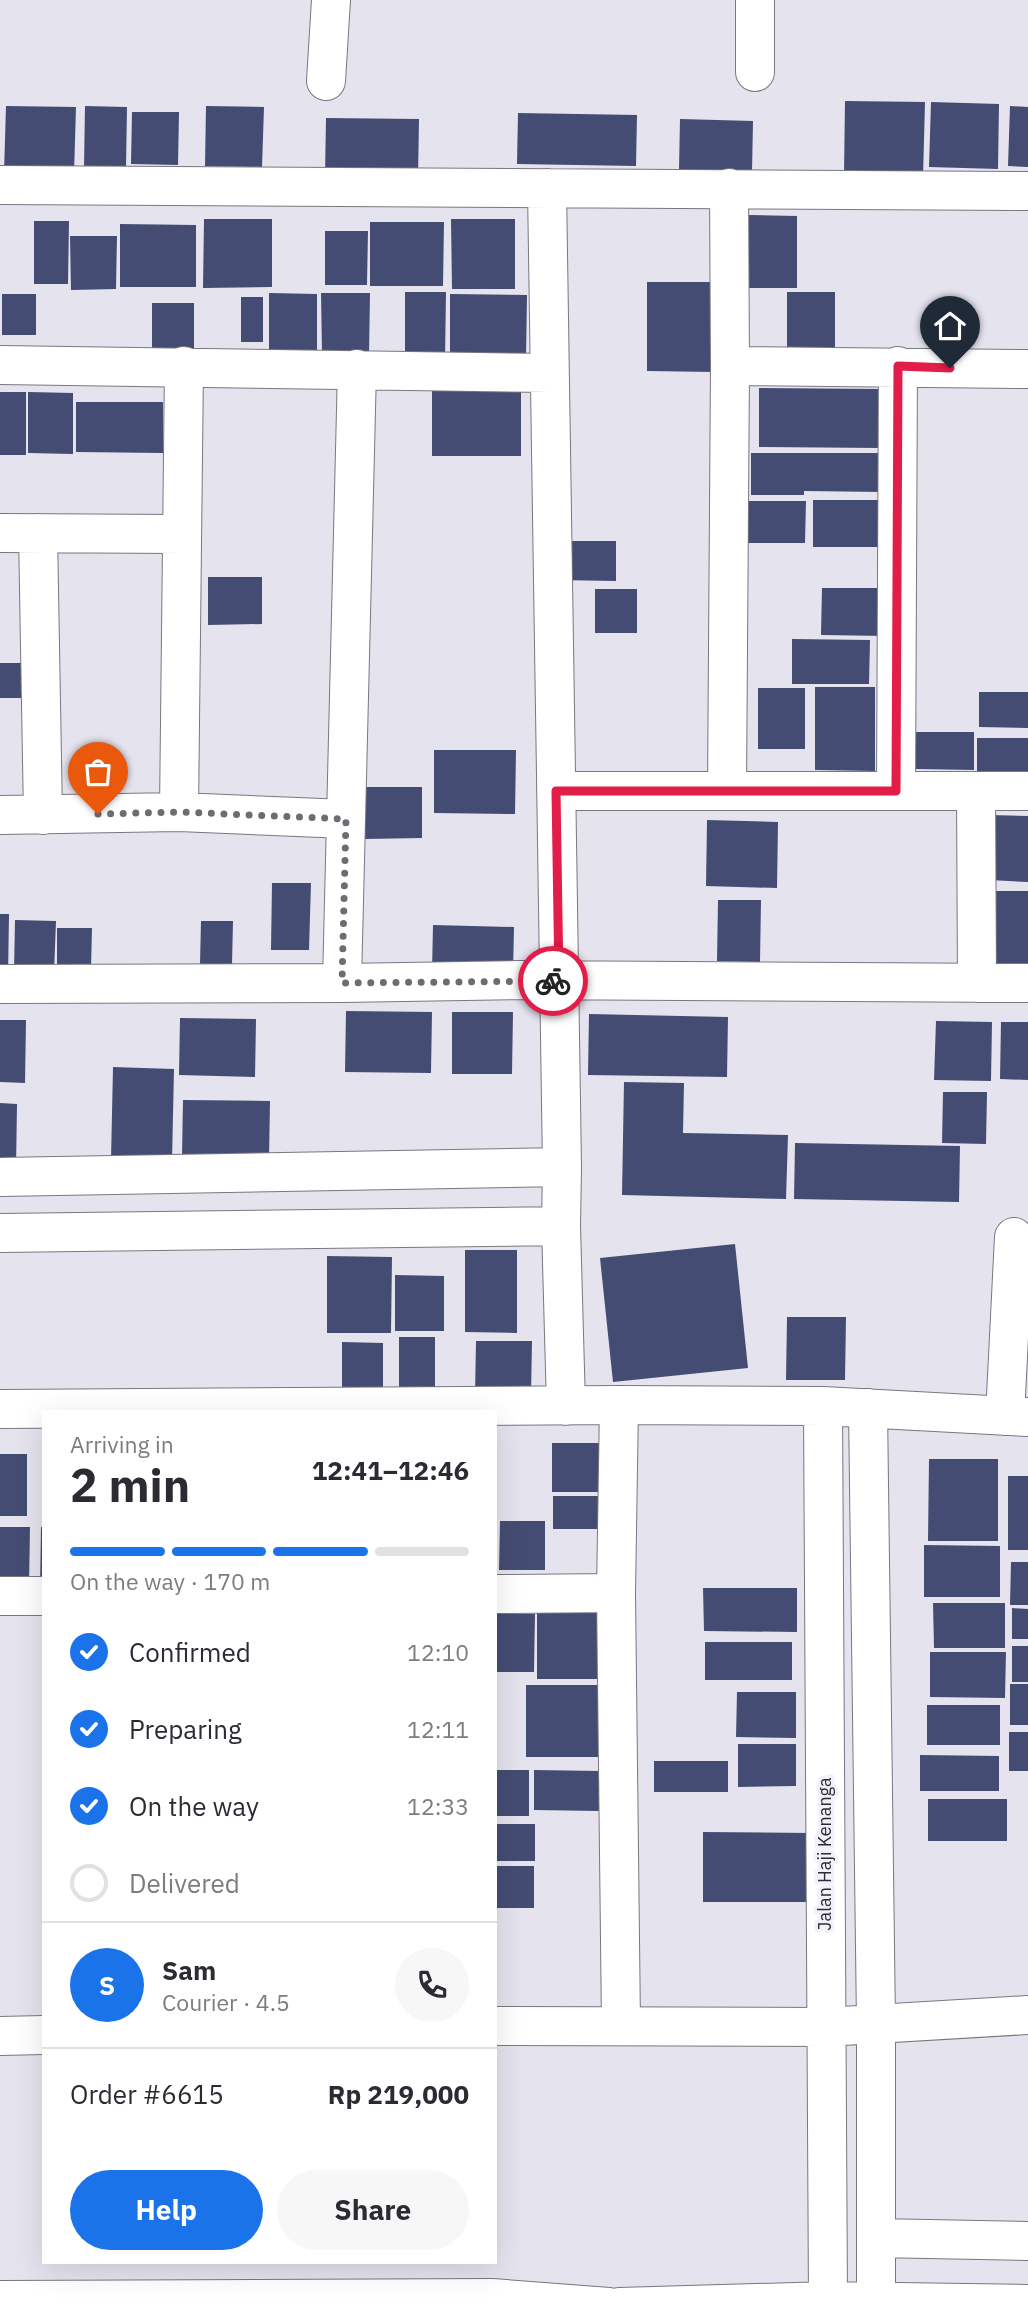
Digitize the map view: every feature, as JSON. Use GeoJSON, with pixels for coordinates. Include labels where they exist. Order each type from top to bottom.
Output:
{"type":"FeatureCollection","features":[{"type":"Feature","properties":{"kind":"street"},"geometry":{"type":"LineString","coordinates":[[327,81],[331,0]]}},
{"type":"Feature","properties":{"kind":"street"},"geometry":{"type":"LineString","coordinates":[[755,0],[755,72]]}},
{"type":"Feature","properties":{"kind":"street"},"geometry":{"type":"LineString","coordinates":[[0,185],[1028,191]]}},
{"type":"Feature","properties":{"kind":"street"},"geometry":{"type":"LineString","coordinates":[[547,188],[561,1226],[566,1406]]}},
{"type":"Feature","properties":{"kind":"street"},"geometry":{"type":"LineString","coordinates":[[727,791],[729,188]]}},
{"type":"Feature","properties":{"kind":"street"},"geometry":{"type":"LineString","coordinates":[[0,365],[549,373]]}},
{"type":"Feature","properties":{"kind":"street"},"geometry":{"type":"LineString","coordinates":[[179,812],[184,366]]}},
{"type":"Feature","properties":{"kind":"street"},"geometry":{"type":"LineString","coordinates":[[730,366],[1028,369]]}},
{"type":"Feature","properties":{"kind":"street"},"geometry":{"type":"LineString","coordinates":[[896,791],[898,366]]}},
{"type":"Feature","properties":{"kind":"street"},"geometry":{"type":"LineString","coordinates":[[342,983],[358,369]]}},
{"type":"Feature","properties":{"kind":"street"},"geometry":{"type":"LineString","coordinates":[[0,533],[181,534]]}},
{"type":"Feature","properties":{"kind":"street"},"geometry":{"type":"LineString","coordinates":[[38,533],[43,815]]}},
{"type":"Feature","properties":{"kind":"street"},"geometry":{"type":"LineString","coordinates":[[556,791],[1028,791]]}},
{"type":"Feature","properties":{"kind":"street"},"geometry":{"type":"LineString","coordinates":[[976,791],[978,983]]}},
{"type":"Feature","properties":{"kind":"street"},"geometry":{"type":"LineString","coordinates":[[0,815],[179,812],[346,819]]}},
{"type":"Feature","properties":{"kind":"street"},"geometry":{"type":"LineString","coordinates":[[0,984],[559,981],[1028,983]]}},
{"type":"Feature","properties":{"kind":"street"},"geometry":{"type":"LineString","coordinates":[[0,1177],[562,1167]]}},
{"type":"Feature","properties":{"kind":"street"},"geometry":{"type":"LineString","coordinates":[[0,1233],[561,1226]]}},
{"type":"Feature","properties":{"kind":"street"},"geometry":{"type":"LineString","coordinates":[[196,1410],[619,1405],[823,1406],[1016,1416],[1014,1237]]}},
{"type":"Feature","properties":{"kind":"street"},"geometry":{"type":"LineString","coordinates":[[619,1405],[616,1592],[621,2025]]}},
{"type":"Feature","properties":{"kind":"street","name":"Jalan Haji Kenanga"},"geometry":{"type":"LineString","coordinates":[[823,1406],[828,2301]]}},
{"type":"Feature","properties":{"kind":"street"},"geometry":{"type":"LineString","coordinates":[[868,1408],[876,2024],[876,2302]]}},
{"type":"Feature","properties":{"kind":"street"},"geometry":{"type":"LineString","coordinates":[[0,1409],[52,1410]]}},
{"type":"Feature","properties":{"kind":"street"},"geometry":{"type":"LineString","coordinates":[[497,1594],[616,1592]]}},
{"type":"Feature","properties":{"kind":"street"},"geometry":{"type":"LineString","coordinates":[[0,1596],[42,1596]]}},
{"type":"Feature","properties":{"kind":"street"},"geometry":{"type":"LineString","coordinates":[[497,2026],[825,2027],[1028,2015]]}},
{"type":"Feature","properties":{"kind":"street"},"geometry":{"type":"LineString","coordinates":[[0,2036],[42,2035]]}},
{"type":"Feature","properties":{"kind":"street"},"geometry":{"type":"LineString","coordinates":[[876,2238],[1028,2241]]}},
{"type":"Feature","properties":{"kind":"street"},"geometry":{"type":"LineString","coordinates":[[0,2300],[38,2304],[492,2303],[609,2307]]}},
{"type":"Feature","properties":{"kind":"street"},"geometry":{"type":"LineString","coordinates":[[619,2307],[828,2301],[1028,2304]]}},
{"type":"Feature","properties":{"kind":"building"},"geometry":{"type":"Polygon","coordinates":[[[845,101],[925,102],[923,177],[844,175],[845,101]]]}},
{"type":"Feature","properties":{"kind":"building"},"geometry":{"type":"Polygon","coordinates":[[[931,102],[999,104],[998,169],[929,167],[931,102]]]}},
{"type":"Feature","properties":{"kind":"building"},"geometry":{"type":"Polygon","coordinates":[[[6,106],[76,107],[74,174],[4,173],[6,106]]]}},
{"type":"Feature","properties":{"kind":"building"},"geometry":{"type":"Polygon","coordinates":[[[85,106],[127,107],[126,167],[84,167],[85,106]]]}},
{"type":"Feature","properties":{"kind":"building"},"geometry":{"type":"Polygon","coordinates":[[[206,106],[264,107],[262,167],[205,166],[206,106]]]}},
{"type":"Feature","properties":{"kind":"building"},"geometry":{"type":"Polygon","coordinates":[[[1010,106],[1028,107],[1028,167],[1008,166],[1010,106]]]}},
{"type":"Feature","properties":{"kind":"building"},"geometry":{"type":"Polygon","coordinates":[[[132,112],[179,112],[178,165],[131,164],[132,112]]]}},
{"type":"Feature","properties":{"kind":"building"},"geometry":{"type":"Polygon","coordinates":[[[518,113],[637,115],[636,166],[517,164],[518,113]]]}},
{"type":"Feature","properties":{"kind":"building"},"geometry":{"type":"Polygon","coordinates":[[[326,118],[419,119],[418,179],[325,177],[326,118]]]}},
{"type":"Feature","properties":{"kind":"building"},"geometry":{"type":"Polygon","coordinates":[[[680,119],[753,121],[752,172],[679,170],[680,119]]]}},
{"type":"Feature","properties":{"kind":"building"},"geometry":{"type":"Polygon","coordinates":[[[747,215],[797,216],[797,288],[747,288],[747,215]]]}},
{"type":"Feature","properties":{"kind":"building"},"geometry":{"type":"Polygon","coordinates":[[[204,219],[272,219],[272,287],[203,288],[204,219]]]}},
{"type":"Feature","properties":{"kind":"building"},"geometry":{"type":"Polygon","coordinates":[[[451,219],[515,219],[515,289],[452,289],[451,219]]]}},
{"type":"Feature","properties":{"kind":"building"},"geometry":{"type":"Polygon","coordinates":[[[34,221],[69,221],[68,284],[34,284],[34,221]]]}},
{"type":"Feature","properties":{"kind":"building"},"geometry":{"type":"Polygon","coordinates":[[[370,222],[444,222],[443,286],[370,286],[370,222]]]}},
{"type":"Feature","properties":{"kind":"building"},"geometry":{"type":"Polygon","coordinates":[[[120,224],[196,225],[196,287],[120,287],[120,224]]]}},
{"type":"Feature","properties":{"kind":"building"},"geometry":{"type":"Polygon","coordinates":[[[325,231],[368,231],[367,285],[325,285],[325,231]]]}},
{"type":"Feature","properties":{"kind":"building"},"geometry":{"type":"Polygon","coordinates":[[[70,236],[117,236],[116,289],[71,290],[70,236]]]}},
{"type":"Feature","properties":{"kind":"building"},"geometry":{"type":"Polygon","coordinates":[[[647,282],[714,282],[714,372],[647,371],[647,282]]]}},
{"type":"Feature","properties":{"kind":"building"},"geometry":{"type":"Polygon","coordinates":[[[405,292],[446,292],[445,360],[405,360],[405,292]]]}},
{"type":"Feature","properties":{"kind":"building"},"geometry":{"type":"Polygon","coordinates":[[[787,292],[835,292],[835,356],[787,356],[787,292]]]}},
{"type":"Feature","properties":{"kind":"building"},"geometry":{"type":"Polygon","coordinates":[[[269,293],[317,294],[317,357],[269,357],[269,293]]]}},
{"type":"Feature","properties":{"kind":"building"},"geometry":{"type":"Polygon","coordinates":[[[321,293],[370,293],[369,355],[322,354],[321,293]]]}},
{"type":"Feature","properties":{"kind":"building"},"geometry":{"type":"Polygon","coordinates":[[[2,294],[36,294],[36,335],[2,335],[2,294]]]}},
{"type":"Feature","properties":{"kind":"building"},"geometry":{"type":"Polygon","coordinates":[[[450,294],[527,295],[526,358],[450,358],[450,294]]]}},
{"type":"Feature","properties":{"kind":"building"},"geometry":{"type":"Polygon","coordinates":[[[241,297],[263,297],[263,342],[241,342],[241,297]]]}},
{"type":"Feature","properties":{"kind":"building"},"geometry":{"type":"Polygon","coordinates":[[[152,303],[194,303],[194,350],[152,350],[152,303]]]}},
{"type":"Feature","properties":{"kind":"building"},"geometry":{"type":"Polygon","coordinates":[[[759,388],[880,389],[880,448],[759,447],[759,388]]]}},
{"type":"Feature","properties":{"kind":"building"},"geometry":{"type":"Polygon","coordinates":[[[432,389],[521,389],[521,456],[432,456],[432,389]]]}},
{"type":"Feature","properties":{"kind":"building"},"geometry":{"type":"Polygon","coordinates":[[[0,392],[26,392],[26,455],[0,455],[0,392]]]}},
{"type":"Feature","properties":{"kind":"building"},"geometry":{"type":"Polygon","coordinates":[[[28,392],[73,393],[73,454],[28,453],[28,392]]]}},
{"type":"Feature","properties":{"kind":"building"},"geometry":{"type":"Polygon","coordinates":[[[76,402],[163,402],[163,453],[76,452],[76,402]]]}},
{"type":"Feature","properties":{"kind":"building"},"geometry":{"type":"Polygon","coordinates":[[[751,453],[882,453],[882,492],[804,491],[804,495],[751,495],[751,453]]]}},
{"type":"Feature","properties":{"kind":"building"},"geometry":{"type":"Polygon","coordinates":[[[813,500],[886,500],[885,547],[813,547],[813,500]]]}},
{"type":"Feature","properties":{"kind":"building"},"geometry":{"type":"Polygon","coordinates":[[[748,501],[806,501],[805,543],[748,543],[748,501]]]}},
{"type":"Feature","properties":{"kind":"building"},"geometry":{"type":"Polygon","coordinates":[[[557,541],[616,541],[616,581],[557,580],[557,541]]]}},
{"type":"Feature","properties":{"kind":"building"},"geometry":{"type":"Polygon","coordinates":[[[208,577],[262,577],[262,624],[208,625],[208,577]]]}},
{"type":"Feature","properties":{"kind":"building"},"geometry":{"type":"Polygon","coordinates":[[[822,588],[887,588],[886,636],[821,635],[822,588]]]}},
{"type":"Feature","properties":{"kind":"building"},"geometry":{"type":"Polygon","coordinates":[[[595,589],[637,589],[637,633],[595,633],[595,589]]]}},
{"type":"Feature","properties":{"kind":"building"},"geometry":{"type":"Polygon","coordinates":[[[792,639],[870,640],[869,684],[792,684],[792,639]]]}},
{"type":"Feature","properties":{"kind":"building"},"geometry":{"type":"Polygon","coordinates":[[[0,663],[39,663],[38,698],[0,698],[0,663]]]}},
{"type":"Feature","properties":{"kind":"building"},"geometry":{"type":"Polygon","coordinates":[[[815,687],[875,687],[875,771],[815,770],[815,687]]]}},
{"type":"Feature","properties":{"kind":"building"},"geometry":{"type":"Polygon","coordinates":[[[758,688],[805,688],[805,749],[758,749],[758,688]]]}},
{"type":"Feature","properties":{"kind":"building"},"geometry":{"type":"Polygon","coordinates":[[[979,692],[1028,692],[1028,728],[979,727],[979,692]]]}},
{"type":"Feature","properties":{"kind":"building"},"geometry":{"type":"Polygon","coordinates":[[[916,732],[974,732],[974,770],[916,769],[916,732]]]}},
{"type":"Feature","properties":{"kind":"building"},"geometry":{"type":"Polygon","coordinates":[[[977,738],[1028,738],[1028,781],[977,781],[977,738]]]}},
{"type":"Feature","properties":{"kind":"building"},"geometry":{"type":"Polygon","coordinates":[[[434,750],[516,750],[515,814],[434,813],[434,750]]]}},
{"type":"Feature","properties":{"kind":"building"},"geometry":{"type":"Polygon","coordinates":[[[364,787],[422,787],[422,838],[365,839],[364,787]]]}},
{"type":"Feature","properties":{"kind":"building"},"geometry":{"type":"Polygon","coordinates":[[[990,815],[1028,816],[1028,882],[989,880],[990,815]]]}},
{"type":"Feature","properties":{"kind":"building"},"geometry":{"type":"Polygon","coordinates":[[[707,820],[778,822],[777,888],[706,886],[707,820]]]}},
{"type":"Feature","properties":{"kind":"building"},"geometry":{"type":"Polygon","coordinates":[[[272,883],[311,883],[309,950],[271,950],[272,883]]]}},
{"type":"Feature","properties":{"kind":"building"},"geometry":{"type":"Polygon","coordinates":[[[989,891],[1028,891],[1028,967],[987,966],[989,891]]]}},
{"type":"Feature","properties":{"kind":"building"},"geometry":{"type":"Polygon","coordinates":[[[718,900],[761,900],[760,962],[717,961],[718,900]]]}},
{"type":"Feature","properties":{"kind":"building"},"geometry":{"type":"Polygon","coordinates":[[[0,914],[9,914],[8,977],[0,977],[0,914]]]}},
{"type":"Feature","properties":{"kind":"building"},"geometry":{"type":"Polygon","coordinates":[[[15,920],[56,921],[54,973],[14,973],[15,920]]]}},
{"type":"Feature","properties":{"kind":"building"},"geometry":{"type":"Polygon","coordinates":[[[201,921],[233,921],[232,964],[200,964],[201,921]]]}},
{"type":"Feature","properties":{"kind":"building"},"geometry":{"type":"Polygon","coordinates":[[[433,925],[514,927],[513,972],[432,971],[433,925]]]}},
{"type":"Feature","properties":{"kind":"building"},"geometry":{"type":"Polygon","coordinates":[[[57,928],[92,928],[91,969],[57,968],[57,928]]]}},
{"type":"Feature","properties":{"kind":"building"},"geometry":{"type":"Polygon","coordinates":[[[346,1011],[432,1012],[431,1073],[345,1072],[346,1011]]]}},
{"type":"Feature","properties":{"kind":"building"},"geometry":{"type":"Polygon","coordinates":[[[452,1012],[513,1012],[512,1074],[452,1074],[452,1012]]]}},
{"type":"Feature","properties":{"kind":"building"},"geometry":{"type":"Polygon","coordinates":[[[589,1014],[728,1017],[727,1077],[588,1075],[589,1014]]]}},
{"type":"Feature","properties":{"kind":"building"},"geometry":{"type":"Polygon","coordinates":[[[180,1018],[256,1019],[255,1077],[179,1075],[180,1018]]]}},
{"type":"Feature","properties":{"kind":"building"},"geometry":{"type":"Polygon","coordinates":[[[0,1020],[26,1020],[25,1083],[0,1082],[0,1020]]]}},
{"type":"Feature","properties":{"kind":"building"},"geometry":{"type":"Polygon","coordinates":[[[936,1021],[992,1022],[991,1081],[934,1080],[936,1021]]]}},
{"type":"Feature","properties":{"kind":"building"},"geometry":{"type":"Polygon","coordinates":[[[1001,1022],[1028,1022],[1028,1080],[1000,1079],[1001,1022]]]}},
{"type":"Feature","properties":{"kind":"building"},"geometry":{"type":"Polygon","coordinates":[[[113,1067],[174,1069],[172,1161],[111,1160],[113,1067]]]}},
{"type":"Feature","properties":{"kind":"building"},"geometry":{"type":"Polygon","coordinates":[[[624,1082],[684,1083],[683,1133],[788,1135],[786,1199],[622,1195],[624,1082]]]}},
{"type":"Feature","properties":{"kind":"building"},"geometry":{"type":"Polygon","coordinates":[[[943,1092],[987,1092],[986,1144],[942,1143],[943,1092]]]}},
{"type":"Feature","properties":{"kind":"building"},"geometry":{"type":"Polygon","coordinates":[[[183,1100],[270,1101],[269,1159],[182,1157],[183,1100]]]}},
{"type":"Feature","properties":{"kind":"building"},"geometry":{"type":"Polygon","coordinates":[[[0,1103],[17,1104],[16,1169],[0,1168],[0,1103]]]}},
{"type":"Feature","properties":{"kind":"building"},"geometry":{"type":"Polygon","coordinates":[[[795,1143],[960,1146],[959,1202],[794,1199],[795,1143]]]}},
{"type":"Feature","properties":{"kind":"building"},"geometry":{"type":"Polygon","coordinates":[[[735,1244],[748,1368],[613,1382],[600,1258],[735,1244]]]}},
{"type":"Feature","properties":{"kind":"building"},"geometry":{"type":"Polygon","coordinates":[[[465,1250],[517,1250],[517,1333],[465,1332],[465,1250]]]}},
{"type":"Feature","properties":{"kind":"building"},"geometry":{"type":"Polygon","coordinates":[[[327,1256],[392,1257],[391,1333],[327,1333],[327,1256]]]}},
{"type":"Feature","properties":{"kind":"building"},"geometry":{"type":"Polygon","coordinates":[[[395,1275],[444,1276],[444,1331],[395,1331],[395,1275]]]}},
{"type":"Feature","properties":{"kind":"building"},"geometry":{"type":"Polygon","coordinates":[[[787,1317],[846,1317],[845,1380],[786,1380],[787,1317]]]}},
{"type":"Feature","properties":{"kind":"building"},"geometry":{"type":"Polygon","coordinates":[[[399,1337],[435,1337],[435,1400],[399,1400],[399,1337]]]}},
{"type":"Feature","properties":{"kind":"building"},"geometry":{"type":"Polygon","coordinates":[[[476,1341],[532,1341],[531,1395],[475,1395],[476,1341]]]}},
{"type":"Feature","properties":{"kind":"building"},"geometry":{"type":"Polygon","coordinates":[[[342,1342],[383,1343],[383,1405],[342,1405],[342,1342]]]}},
{"type":"Feature","properties":{"kind":"building"},"geometry":{"type":"Polygon","coordinates":[[[552,1443],[605,1443],[605,1492],[552,1492],[552,1443]]]}},
{"type":"Feature","properties":{"kind":"building"},"geometry":{"type":"Polygon","coordinates":[[[0,1454],[27,1454],[27,1516],[0,1516],[0,1454]]]}},
{"type":"Feature","properties":{"kind":"building"},"geometry":{"type":"Polygon","coordinates":[[[929,1459],[998,1459],[998,1541],[928,1541],[929,1459]]]}},
{"type":"Feature","properties":{"kind":"building"},"geometry":{"type":"Polygon","coordinates":[[[1008,1476],[1028,1476],[1028,1550],[1008,1550],[1008,1476]]]}},
{"type":"Feature","properties":{"kind":"building"},"geometry":{"type":"Polygon","coordinates":[[[553,1496],[604,1496],[604,1529],[553,1529],[553,1496]]]}},
{"type":"Feature","properties":{"kind":"building"},"geometry":{"type":"Polygon","coordinates":[[[500,1521],[545,1521],[545,1570],[499,1570],[500,1521]]]}},
{"type":"Feature","properties":{"kind":"building"},"geometry":{"type":"Polygon","coordinates":[[[0,1527],[30,1527],[29,1587],[0,1587],[0,1527]]]}},
{"type":"Feature","properties":{"kind":"building"},"geometry":{"type":"Polygon","coordinates":[[[41,1527],[42,1527],[42,1590],[41,1527]]]}},
{"type":"Feature","properties":{"kind":"building"},"geometry":{"type":"Polygon","coordinates":[[[924,1545],[1000,1546],[1000,1597],[924,1597],[924,1545]]]}},
{"type":"Feature","properties":{"kind":"building"},"geometry":{"type":"Polygon","coordinates":[[[1011,1562],[1028,1562],[1028,1605],[1010,1605],[1011,1562]]]}},
{"type":"Feature","properties":{"kind":"building"},"geometry":{"type":"Polygon","coordinates":[[[703,1588],[797,1588],[797,1632],[704,1631],[703,1588]]]}},
{"type":"Feature","properties":{"kind":"building"},"geometry":{"type":"Polygon","coordinates":[[[933,1603],[1005,1603],[1005,1648],[934,1648],[933,1603]]]}},
{"type":"Feature","properties":{"kind":"building"},"geometry":{"type":"Polygon","coordinates":[[[1012,1608],[1028,1609],[1028,1639],[1012,1639],[1012,1608]]]}},
{"type":"Feature","properties":{"kind":"building"},"geometry":{"type":"Polygon","coordinates":[[[537,1612],[601,1612],[600,1679],[537,1679],[537,1612]]]}},
{"type":"Feature","properties":{"kind":"building"},"geometry":{"type":"Polygon","coordinates":[[[497,1614],[535,1614],[534,1672],[497,1672],[497,1614]]]}},
{"type":"Feature","properties":{"kind":"building"},"geometry":{"type":"Polygon","coordinates":[[[705,1642],[792,1642],[792,1680],[705,1680],[705,1642]]]}},
{"type":"Feature","properties":{"kind":"building"},"geometry":{"type":"Polygon","coordinates":[[[1012,1646],[1028,1646],[1028,1682],[1012,1682],[1012,1646]]]}},
{"type":"Feature","properties":{"kind":"building"},"geometry":{"type":"Polygon","coordinates":[[[930,1652],[1006,1652],[1005,1698],[930,1697],[930,1652]]]}},
{"type":"Feature","properties":{"kind":"building"},"geometry":{"type":"Polygon","coordinates":[[[1010,1684],[1028,1684],[1028,1725],[1010,1725],[1010,1684]]]}},
{"type":"Feature","properties":{"kind":"building"},"geometry":{"type":"Polygon","coordinates":[[[526,1685],[604,1685],[604,1757],[526,1757],[526,1685]]]}},
{"type":"Feature","properties":{"kind":"building"},"geometry":{"type":"Polygon","coordinates":[[[737,1692],[796,1692],[796,1738],[736,1737],[737,1692]]]}},
{"type":"Feature","properties":{"kind":"building"},"geometry":{"type":"Polygon","coordinates":[[[927,1705],[1000,1705],[1000,1745],[927,1745],[927,1705]]]}},
{"type":"Feature","properties":{"kind":"building"},"geometry":{"type":"Polygon","coordinates":[[[1009,1732],[1028,1732],[1028,1771],[1009,1771],[1009,1732]]]}},
{"type":"Feature","properties":{"kind":"building"},"geometry":{"type":"Polygon","coordinates":[[[738,1744],[796,1744],[796,1786],[738,1787],[738,1744]]]}},
{"type":"Feature","properties":{"kind":"building"},"geometry":{"type":"Polygon","coordinates":[[[920,1755],[999,1756],[999,1791],[920,1791],[920,1755]]]}},
{"type":"Feature","properties":{"kind":"building"},"geometry":{"type":"Polygon","coordinates":[[[654,1761],[728,1761],[728,1792],[654,1792],[654,1761]]]}},
{"type":"Feature","properties":{"kind":"building"},"geometry":{"type":"Polygon","coordinates":[[[497,1770],[529,1770],[529,1816],[497,1816],[497,1770]]]}},
{"type":"Feature","properties":{"kind":"building"},"geometry":{"type":"Polygon","coordinates":[[[534,1770],[600,1771],[600,1811],[534,1810],[534,1770]]]}},
{"type":"Feature","properties":{"kind":"building"},"geometry":{"type":"Polygon","coordinates":[[[928,1799],[1007,1799],[1007,1841],[928,1841],[928,1799]]]}},
{"type":"Feature","properties":{"kind":"building"},"geometry":{"type":"Polygon","coordinates":[[[497,1824],[535,1824],[535,1861],[497,1861],[497,1824]]]}},
{"type":"Feature","properties":{"kind":"building"},"geometry":{"type":"Polygon","coordinates":[[[703,1832],[811,1833],[810,1902],[703,1902],[703,1832]]]}},
{"type":"Feature","properties":{"kind":"building"},"geometry":{"type":"Polygon","coordinates":[[[497,1866],[534,1866],[534,1908],[497,1908],[497,1866]]]}},
{"type":"Feature","properties":{"kind":"way so far"},"geometry":{"type":"LineString","coordinates":[[98,814],[179,812],[346,819],[342,983],[553,981]]}},
{"type":"Feature","properties":{"kind":"route"},"geometry":{"type":"LineString","coordinates":[[553,981],[559,981],[556,791],[896,791],[898,366],[950,368]]}}]}
